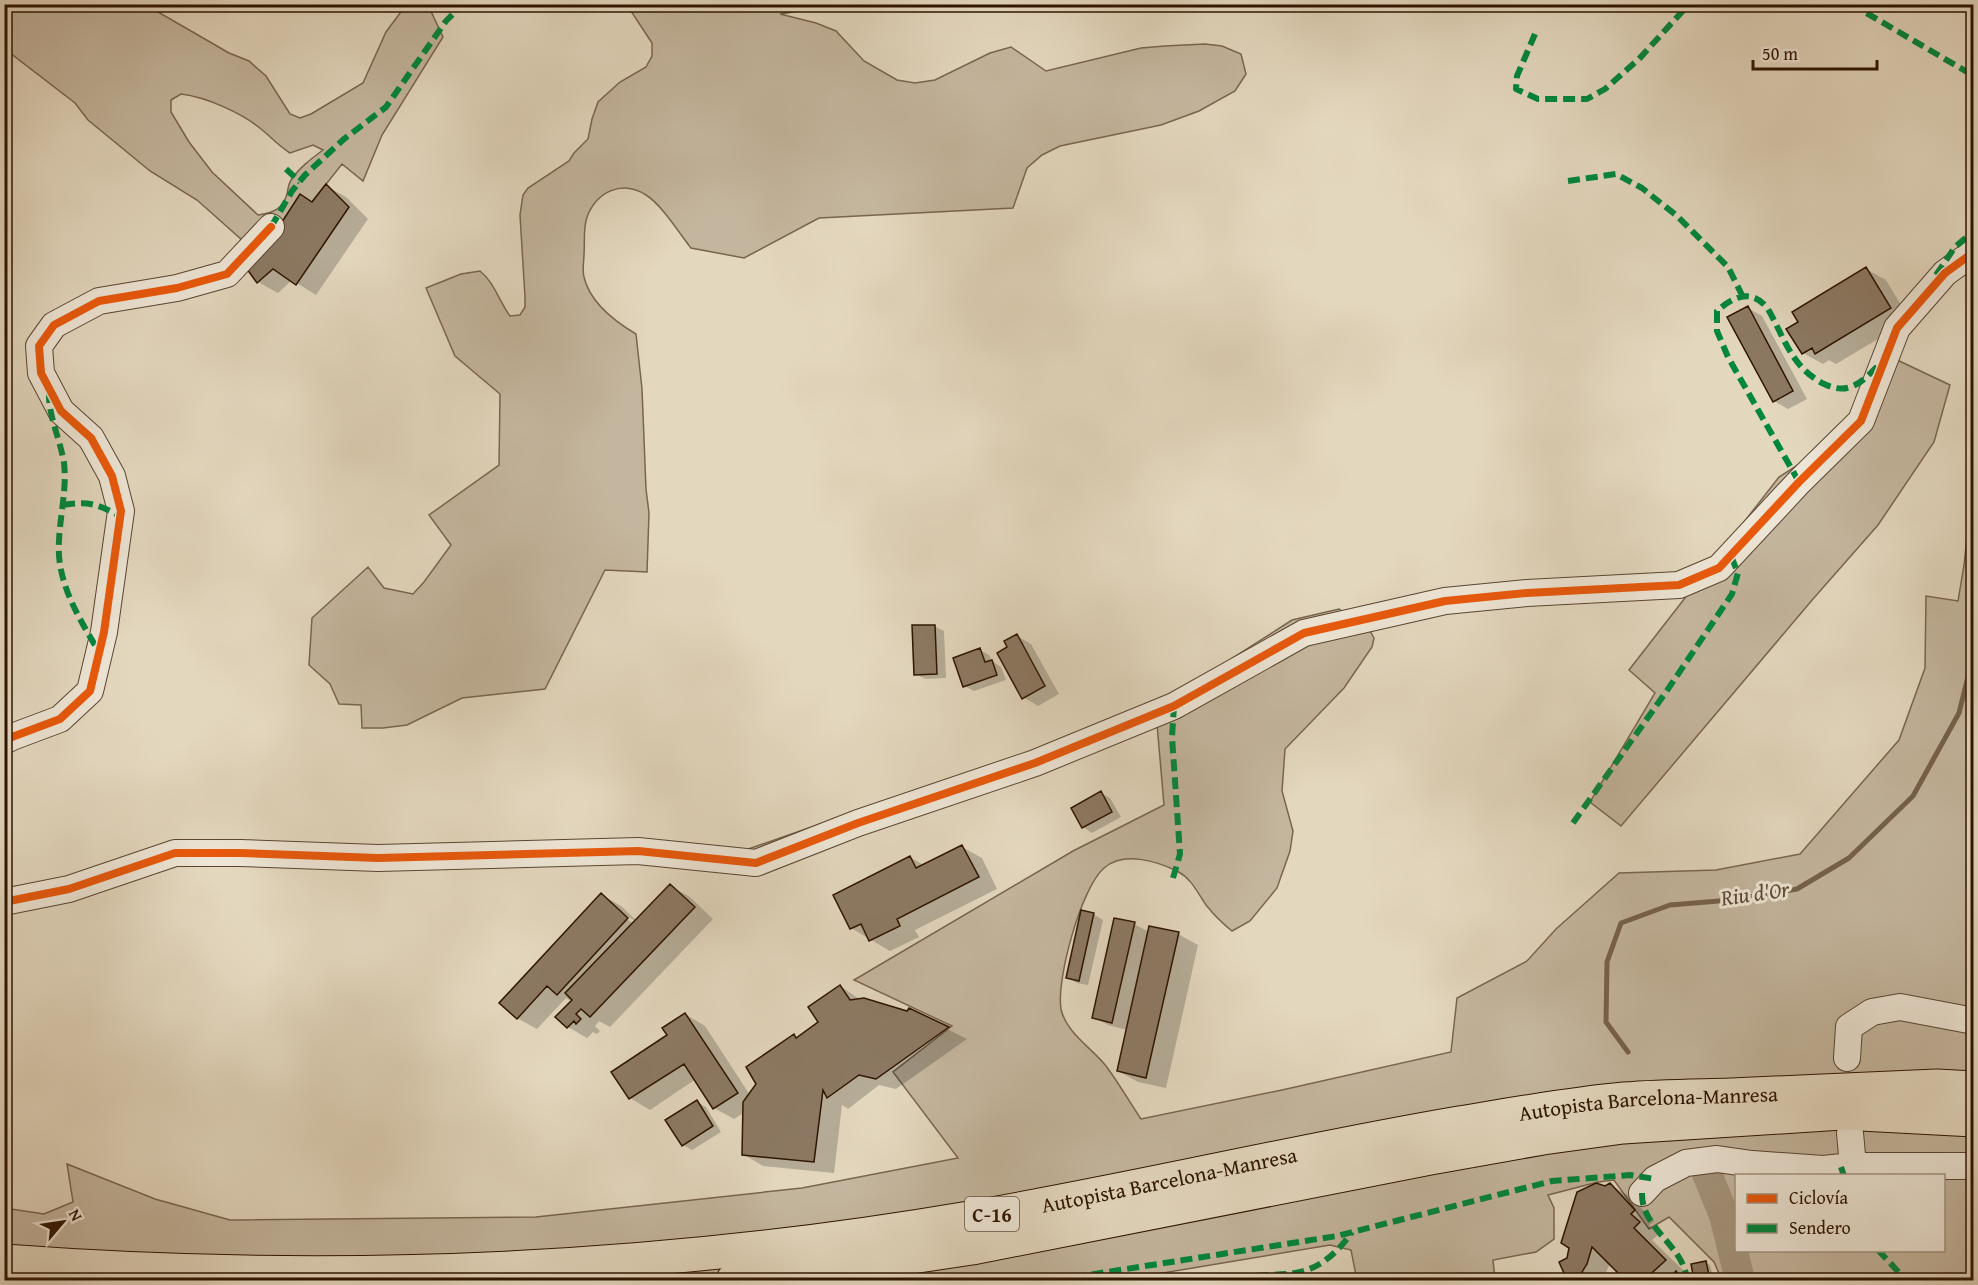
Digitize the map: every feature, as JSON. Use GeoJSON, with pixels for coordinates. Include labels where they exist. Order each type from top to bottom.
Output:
{"type":"FeatureCollection","features":[{"type":"Feature","properties":{"kind":"highway","name":"Autopista Barcelona-Manresa"},"geometry":{"type":"LineString","coordinates":[[4,1261],[221,1273],[334,1275],[436,1273],[683,1257],[968,1218],[1215,1172],[1329,1147],[1536,1110],[1624,1099],[1937,1086],[1974,1088]]}},
{"type":"Feature","properties":{"kind":"highway","name":"Autopista Barcelona-Manresa"},"geometry":{"type":"LineString","coordinates":[[733,1281],[972,1248],[1430,1158],[1543,1138],[1623,1127],[1842,1113],[1974,1120]]}},
{"type":"Feature","properties":{"kind":"street"},"geometry":{"type":"LineString","coordinates":[[4,741],[60,719],[90,691],[104,632],[121,511],[112,476],[91,438],[61,411],[41,373],[39,345],[54,325],[99,301],[177,288],[227,274],[271,227]]}},
{"type":"Feature","properties":{"kind":"street"},"geometry":{"type":"LineString","coordinates":[[4,902],[69,889],[175,853],[378,858],[638,851],[756,863],[858,823],[1035,763],[1163,711],[1305,633],[1445,601],[1527,593],[1679,585],[1719,568],[1799,482],[1862,421],[1897,328],[1945,273],[1974,252]]}},
{"type":"Feature","properties":{"kind":"street"},"geometry":{"type":"LineString","coordinates":[[1847,1058],[1849,1027],[1872,1012],[1900,1007],[1974,1021]]}},
{"type":"Feature","properties":{"kind":"street"},"geometry":{"type":"LineString","coordinates":[[1850,1133],[1853,1166]]}},
{"type":"Feature","properties":{"kind":"street"},"geometry":{"type":"LineString","coordinates":[[1642,1193],[1655,1179],[1686,1163],[1717,1159],[1822,1169],[1853,1166],[1974,1166]]}},
{"type":"Feature","properties":{"kind":"shaded area"},"geometry":{"type":"Polygon","coordinates":[[[4,5],[146,5],[229,53],[249,61],[266,76],[290,114],[300,118],[311,114],[363,83],[386,32],[406,5],[428,5],[443,37],[382,135],[363,181],[342,164],[312,202],[260,256],[197,200],[150,171],[88,120],[75,103],[5,49],[4,5]],[[181,94],[171,100],[171,112],[189,142],[212,172],[258,215],[280,207],[294,176],[323,150],[313,145],[290,153],[244,117],[212,102],[181,94]]]}},
{"type":"Feature","properties":{"kind":"shaded area"},"geometry":{"type":"Polygon","coordinates":[[[627,5],[840,5],[780,14],[816,23],[836,31],[864,61],[897,80],[915,83],[935,80],[990,53],[1011,47],[1046,71],[1141,48],[1205,44],[1222,46],[1241,54],[1246,74],[1235,91],[1199,111],[1161,125],[1060,146],[1042,155],[1027,168],[1013,208],[819,218],[744,258],[691,248],[658,205],[637,191],[628,188],[619,189],[597,200],[586,221],[583,274],[597,303],[611,317],[636,334],[642,389],[649,513],[647,572],[605,570],[545,689],[462,698],[407,725],[362,728],[361,705],[339,704],[330,684],[309,665],[312,618],[368,567],[384,588],[413,594],[451,545],[429,515],[499,465],[500,394],[455,356],[426,288],[461,274],[480,271],[489,281],[510,316],[520,315],[525,307],[520,215],[523,195],[528,188],[569,161],[588,139],[598,102],[620,82],[646,67],[652,56],[652,43],[627,5]]]}},
{"type":"Feature","properties":{"kind":"shaded area"},"geometry":{"type":"Polygon","coordinates":[[[1876,350],[1950,385],[1934,442],[1878,525],[1621,826],[1590,802],[1655,693],[1629,670],[1779,477],[1832,443],[1855,406],[1876,350]]]}},
{"type":"Feature","properties":{"kind":"shaded area"},"geometry":{"type":"Polygon","coordinates":[[[1973,481],[1973,1280],[1722,1280],[1714,1262],[1669,1217],[1649,1229],[1614,1180],[1548,1195],[1554,1208],[1554,1239],[1536,1252],[1493,1260],[1495,1280],[1357,1280],[1351,1250],[1330,1245],[1121,1280],[5,1280],[5,1208],[44,1214],[73,1202],[67,1164],[155,1199],[230,1220],[536,1217],[802,1188],[958,1158],[893,1072],[952,1026],[854,980],[1073,851],[1164,805],[1157,724],[801,856],[731,855],[895,798],[1036,753],[1178,693],[1292,620],[1339,609],[1369,629],[1374,638],[1372,647],[1344,688],[1285,749],[1282,791],[1293,831],[1290,851],[1277,888],[1250,921],[1232,931],[1218,919],[1190,882],[1177,871],[1140,859],[1112,863],[1104,868],[1095,879],[1079,914],[1062,978],[1061,1009],[1068,1026],[1106,1066],[1141,1119],[1451,1052],[1457,998],[1527,961],[1556,929],[1619,873],[1716,870],[1800,854],[1899,740],[1925,668],[1926,596],[1958,601],[1973,481]]]}},
{"type":"Feature","properties":{"kind":"building"},"geometry":{"type":"Polygon","coordinates":[[[326,184],[349,207],[296,285],[273,269],[257,283],[247,269],[260,256],[300,194],[312,202],[326,184]]]}},
{"type":"Feature","properties":{"kind":"building"},"geometry":{"type":"Polygon","coordinates":[[[1866,267],[1891,308],[1815,354],[1812,348],[1802,354],[1786,329],[1798,322],[1792,312],[1866,267]]]}},
{"type":"Feature","properties":{"kind":"building"},"geometry":{"type":"Polygon","coordinates":[[[1748,306],[1793,391],[1773,402],[1727,317],[1748,306]]]}},
{"type":"Feature","properties":{"kind":"building"},"geometry":{"type":"Polygon","coordinates":[[[912,625],[935,625],[937,674],[914,675],[912,625]]]}},
{"type":"Feature","properties":{"kind":"building"},"geometry":{"type":"Polygon","coordinates":[[[1017,634],[1045,686],[1022,699],[997,653],[1007,647],[1004,641],[1017,634]]]}},
{"type":"Feature","properties":{"kind":"building"},"geometry":{"type":"Polygon","coordinates":[[[980,648],[985,662],[992,660],[997,675],[963,687],[953,658],[980,648]]]}},
{"type":"Feature","properties":{"kind":"building"},"geometry":{"type":"Polygon","coordinates":[[[1101,791],[1112,812],[1082,828],[1071,808],[1101,791]]]}},
{"type":"Feature","properties":{"kind":"building"},"geometry":{"type":"Polygon","coordinates":[[[962,845],[979,877],[897,919],[900,926],[869,941],[861,924],[850,929],[833,895],[910,856],[916,868],[962,845]]]}},
{"type":"Feature","properties":{"kind":"building"},"geometry":{"type":"Polygon","coordinates":[[[670,884],[695,907],[590,1017],[581,1009],[576,1014],[581,1019],[576,1024],[574,1021],[567,1028],[555,1017],[572,1000],[565,993],[670,884]]]}},
{"type":"Feature","properties":{"kind":"building"},"geometry":{"type":"Polygon","coordinates":[[[601,893],[628,918],[557,995],[547,986],[517,1019],[499,1003],[601,893]]]}},
{"type":"Feature","properties":{"kind":"building"},"geometry":{"type":"Polygon","coordinates":[[[1081,910],[1094,913],[1079,981],[1066,978],[1081,910]]]}},
{"type":"Feature","properties":{"kind":"building"},"geometry":{"type":"Polygon","coordinates":[[[1114,918],[1135,922],[1112,1023],[1092,1018],[1114,918]]]}},
{"type":"Feature","properties":{"kind":"building"},"geometry":{"type":"Polygon","coordinates":[[[1968,918],[1974,918],[1974,935],[1967,935],[1968,918]]]}},
{"type":"Feature","properties":{"kind":"building"},"geometry":{"type":"Polygon","coordinates":[[[1149,926],[1179,932],[1146,1078],[1117,1071],[1149,926]]]}},
{"type":"Feature","properties":{"kind":"building"},"geometry":{"type":"Polygon","coordinates":[[[840,985],[850,1000],[864,998],[907,1011],[909,1008],[949,1027],[876,1079],[859,1075],[827,1098],[823,1090],[814,1162],[742,1155],[743,1102],[756,1084],[746,1067],[794,1034],[796,1038],[818,1022],[808,1007],[840,985]]]}},
{"type":"Feature","properties":{"kind":"building"},"geometry":{"type":"Polygon","coordinates":[[[685,1013],[738,1093],[713,1109],[684,1064],[629,1099],[611,1072],[667,1035],[662,1028],[685,1013]]]}},
{"type":"Feature","properties":{"kind":"building"},"geometry":{"type":"Polygon","coordinates":[[[697,1100],[713,1126],[682,1146],[665,1120],[697,1100]]]}},
{"type":"Feature","properties":{"kind":"building"},"geometry":{"type":"Polygon","coordinates":[[[1596,1183],[1605,1186],[1610,1183],[1635,1210],[1631,1214],[1640,1222],[1634,1228],[1666,1260],[1644,1280],[1625,1280],[1592,1247],[1582,1272],[1585,1280],[1567,1280],[1559,1262],[1567,1258],[1569,1248],[1561,1243],[1577,1192],[1596,1183]]]}},
{"type":"Feature","properties":{"kind":"building"},"geometry":{"type":"Polygon","coordinates":[[[1706,1261],[1710,1280],[1694,1280],[1691,1264],[1706,1261]]]}},
{"type":"Feature","properties":{"kind":"building"},"geometry":{"type":"Polygon","coordinates":[[[1676,1271],[1682,1280],[1668,1280],[1676,1271]]]}},
{"type":"Feature","properties":{"kind":"waterway","name":"Riu d'Or"},"geometry":{"type":"LineString","coordinates":[[1628,1052],[1606,1022],[1607,962],[1621,923],[1670,905],[1731,900],[1797,889],[1849,858],[1913,796],[1959,713],[1974,652]]}},
{"type":"Feature","properties":{"kind":"waterway","name":"Riu d'Or"},"geometry":{"type":"LineString","coordinates":[[1707,1174],[1724,1215],[1740,1280]]}},
{"type":"Feature","properties":{"kind":"marked path"},"geometry":{"type":"LineString","coordinates":[[271,227],[292,191],[305,175],[344,139],[386,107],[446,21],[463,4]]}},
{"type":"Feature","properties":{"kind":"marked path"},"geometry":{"type":"LineString","coordinates":[[1535,34],[1517,76],[1516,89],[1538,99],[1587,99],[1605,89],[1639,59],[1689,4]]}},
{"type":"Feature","properties":{"kind":"marked path"},"geometry":{"type":"LineString","coordinates":[[1851,4],[1974,76]]}},
{"type":"Feature","properties":{"kind":"marked path"},"geometry":{"type":"LineString","coordinates":[[286,169],[300,182]]}},
{"type":"Feature","properties":{"kind":"marked path"},"geometry":{"type":"LineString","coordinates":[[1568,181],[1616,174],[1642,188],[1677,216],[1728,267],[1743,297]]}},
{"type":"Feature","properties":{"kind":"marked path"},"geometry":{"type":"LineString","coordinates":[[1936,275],[1955,247],[1974,231]]}},
{"type":"Feature","properties":{"kind":"marked path"},"geometry":{"type":"LineString","coordinates":[[1799,482],[1728,357],[1717,331],[1717,311],[1736,298],[1743,296],[1756,298],[1768,309],[1784,340],[1803,368],[1811,376],[1830,386],[1841,389],[1849,388],[1863,380],[1878,366]]}},
{"type":"Feature","properties":{"kind":"marked path"},"geometry":{"type":"LineString","coordinates":[[49,391],[50,409],[65,473],[59,541],[61,571],[70,599],[99,652]]}},
{"type":"Feature","properties":{"kind":"marked path"},"geometry":{"type":"LineString","coordinates":[[63,505],[80,503],[93,505],[120,516]]}},
{"type":"Feature","properties":{"kind":"marked path"},"geometry":{"type":"LineString","coordinates":[[1573,823],[1732,594],[1738,573],[1731,556]]}},
{"type":"Feature","properties":{"kind":"marked path"},"geometry":{"type":"LineString","coordinates":[[1173,878],[1180,854],[1172,737],[1174,706]]}},
{"type":"Feature","properties":{"kind":"marked path"},"geometry":{"type":"LineString","coordinates":[[1841,1167],[1843,1174]]}},
{"type":"Feature","properties":{"kind":"marked path"},"geometry":{"type":"LineString","coordinates":[[1056,1280],[1337,1236],[1552,1181],[1630,1175],[1655,1179]]}},
{"type":"Feature","properties":{"kind":"marked path"},"geometry":{"type":"LineString","coordinates":[[1642,1193],[1648,1217],[1679,1257],[1687,1280]]}},
{"type":"Feature","properties":{"kind":"marked path"},"geometry":{"type":"LineString","coordinates":[[1239,1280],[1295,1273],[1312,1268],[1334,1253],[1352,1232]]}},
{"type":"Feature","properties":{"kind":"marked path"},"geometry":{"type":"LineString","coordinates":[[1880,1252],[1906,1280]]}},
{"type":"Feature","properties":{"kind":"cycle path"},"geometry":{"type":"LineString","coordinates":[[4,741],[60,719],[90,691],[104,632],[121,511],[112,476],[91,438],[61,411],[41,373],[39,346],[54,325],[99,301],[177,288],[227,274],[271,227]]}},
{"type":"Feature","properties":{"kind":"cycle path"},"geometry":{"type":"LineString","coordinates":[[4,902],[69,889],[175,853],[378,858],[638,851],[756,863],[858,823],[1035,763],[1174,706],[1304,633],[1445,601],[1527,593],[1679,585],[1719,568],[1799,482],[1861,421],[1897,328],[1945,273],[1974,252]]}}]}
